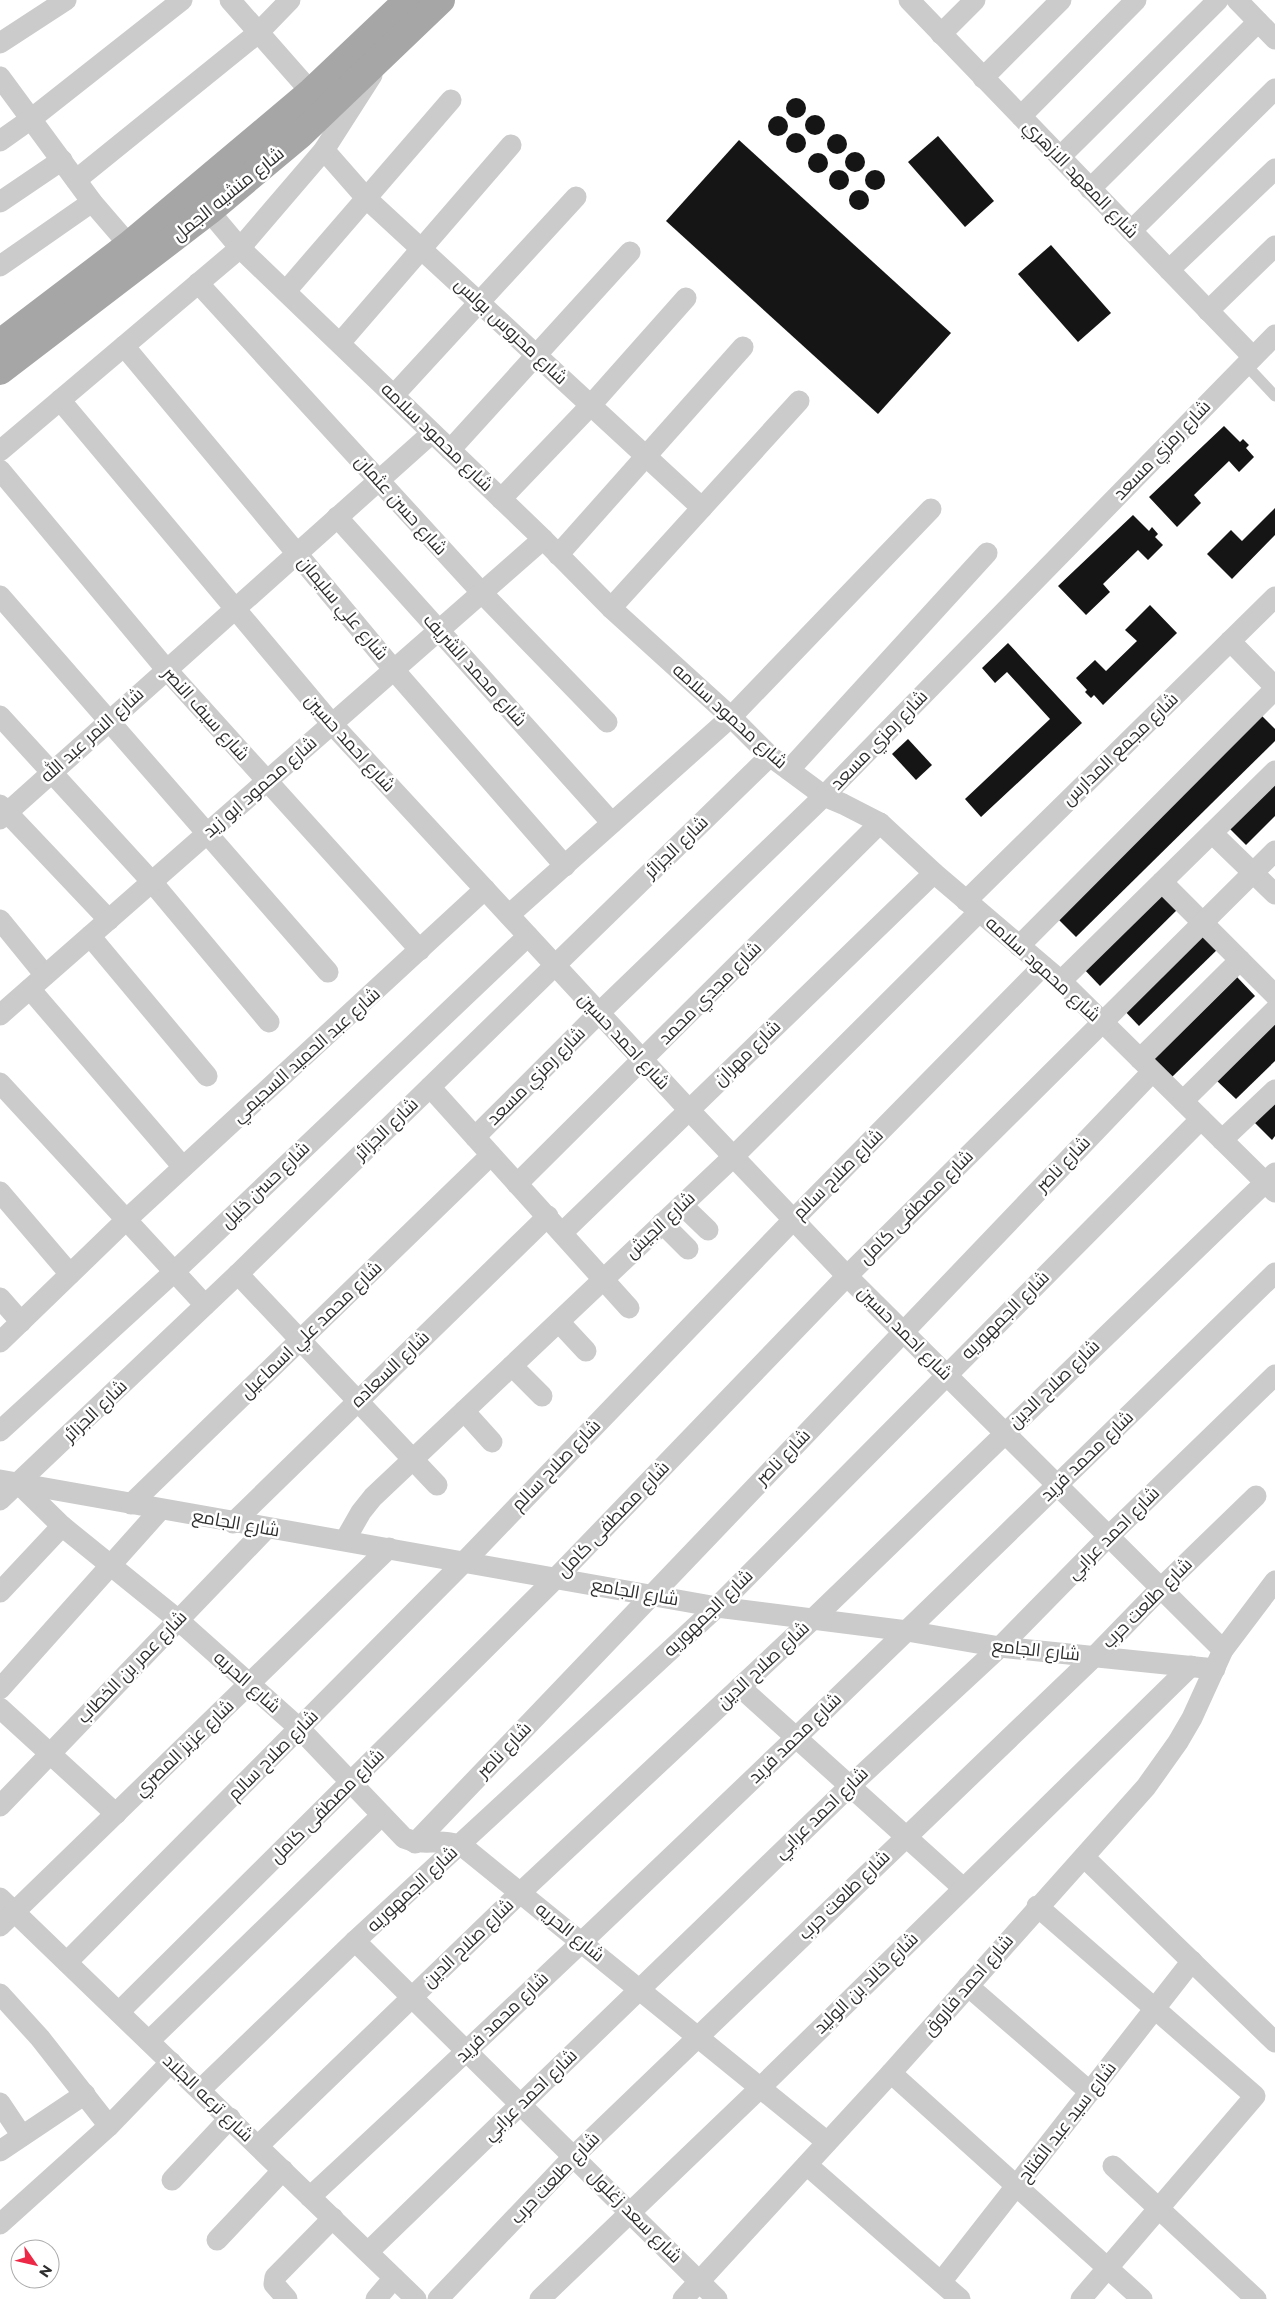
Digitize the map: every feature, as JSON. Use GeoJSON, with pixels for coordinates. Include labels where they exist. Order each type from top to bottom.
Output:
{"type":"FeatureCollection","features":[{"type":"Feature","properties":{"kind":"main road","name":"شارع منشيه الجمل"},"geometry":{"type":"LineString","coordinates":[[0,371],[209,211],[301,134],[441,0]]}},
{"type":"Feature","properties":{"kind":"main road","name":"شارع منشيه الجمل"},"geometry":{"type":"LineString","coordinates":[[0,343],[129,245],[311,92],[399,3]]}},
{"type":"Feature","properties":{"kind":"street"},"geometry":{"type":"LineString","coordinates":[[0,43],[66,0]]}},
{"type":"Feature","properties":{"kind":"street"},"geometry":{"type":"LineString","coordinates":[[0,141],[31,120],[182,0]]}},
{"type":"Feature","properties":{"kind":"street"},"geometry":{"type":"LineString","coordinates":[[230,0],[311,92]]}},
{"type":"Feature","properties":{"kind":"street"},"geometry":{"type":"LineString","coordinates":[[76,180],[258,33],[290,0]]}},
{"type":"Feature","properties":{"kind":"street","name":"شارع المعهد الازهري"},"geometry":{"type":"LineString","coordinates":[[909,0],[1208,310],[1249,361]]}},
{"type":"Feature","properties":{"kind":"street"},"geometry":{"type":"LineString","coordinates":[[941,34],[975,0]]}},
{"type":"Feature","properties":{"kind":"street"},"geometry":{"type":"LineString","coordinates":[[983,78],[1061,0]]}},
{"type":"Feature","properties":{"kind":"street"},"geometry":{"type":"LineString","coordinates":[[1021,116],[1136,0]]}},
{"type":"Feature","properties":{"kind":"street"},"geometry":{"type":"LineString","coordinates":[[1060,157],[1218,0]]}},
{"type":"Feature","properties":{"kind":"street"},"geometry":{"type":"LineString","coordinates":[[1237,0],[1275,39]]}},
{"type":"Feature","properties":{"kind":"street"},"geometry":{"type":"LineString","coordinates":[[1090,189],[1258,22]]}},
{"type":"Feature","properties":{"kind":"street"},"geometry":{"type":"LineString","coordinates":[[0,451],[240,248],[324,150],[390,48]]}},
{"type":"Feature","properties":{"kind":"street"},"geometry":{"type":"LineString","coordinates":[[1,81],[92,202],[129,245]]}},
{"type":"Feature","properties":{"kind":"street"},"geometry":{"type":"LineString","coordinates":[[1131,231],[1275,89]]}},
{"type":"Feature","properties":{"kind":"street"},"geometry":{"type":"LineString","coordinates":[[286,292],[451,100]]}},
{"type":"Feature","properties":{"kind":"street"},"geometry":{"type":"LineString","coordinates":[[340,343],[511,145]]}},
{"type":"Feature","properties":{"kind":"street","name":"شارع محروس بولس"},"geometry":{"type":"LineString","coordinates":[[324,150],[367,199],[702,508]]}},
{"type":"Feature","properties":{"kind":"street"},"geometry":{"type":"LineString","coordinates":[[0,202],[62,160]]}},
{"type":"Feature","properties":{"kind":"street"},"geometry":{"type":"LineString","coordinates":[[1169,270],[1275,169]]}},
{"type":"Feature","properties":{"kind":"street"},"geometry":{"type":"LineString","coordinates":[[394,395],[576,197]]}},
{"type":"Feature","properties":{"kind":"street"},"geometry":{"type":"LineString","coordinates":[[0,266],[92,202]]}},
{"type":"Feature","properties":{"kind":"street","name":"شارع محمود سلامه"},"geometry":{"type":"LineString","coordinates":[[209,211],[240,248],[543,539],[611,608],[731,717],[770,756],[824,796],[880,823],[934,873],[1061,982],[1222,1140],[1272,1182]]}},
{"type":"Feature","properties":{"kind":"street"},"geometry":{"type":"LineString","coordinates":[[1208,310],[1275,246]]}},
{"type":"Feature","properties":{"kind":"street"},"geometry":{"type":"LineString","coordinates":[[450,450],[630,252]]}},
{"type":"Feature","properties":{"kind":"street","name":"شارع حسن عثمان"},"geometry":{"type":"LineString","coordinates":[[198,283],[482,593],[607,722]]}},
{"type":"Feature","properties":{"kind":"street"},"geometry":{"type":"LineString","coordinates":[[501,499],[591,405],[686,298]]}},
{"type":"Feature","properties":{"kind":"street","name":"شارع رمزي مسعد"},"geometry":{"type":"LineString","coordinates":[[475,1137],[599,1013],[824,796],[1275,335]]}},
{"type":"Feature","properties":{"kind":"street","name":"شارع علي سليمان"},"geometry":{"type":"LineString","coordinates":[[124,346],[394,670],[565,866]]}},
{"type":"Feature","properties":{"kind":"street"},"geometry":{"type":"LineString","coordinates":[[558,555],[743,347]]}},
{"type":"Feature","properties":{"kind":"street","name":"شارع احمد حسين"},"geometry":{"type":"LineString","coordinates":[[60,400],[332,724],[688,1110],[847,1276],[1161,1588],[1219,1659]]}},
{"type":"Feature","properties":{"kind":"street"},"geometry":{"type":"LineString","coordinates":[[611,608],[799,401]]}},
{"type":"Feature","properties":{"kind":"street","name":"شارع النمر عبد الله"},"geometry":{"type":"LineString","coordinates":[[2,812],[51,772],[432,434]]}},
{"type":"Feature","properties":{"kind":"street","name":"شارع سيف النصر"},"geometry":{"type":"LineString","coordinates":[[0,470],[166,669],[266,782],[420,950]]}},
{"type":"Feature","properties":{"kind":"street"},"geometry":{"type":"LineString","coordinates":[[508,915],[731,717],[931,509]]}},
{"type":"Feature","properties":{"kind":"street","name":"شارع محمد الشريف"},"geometry":{"type":"LineString","coordinates":[[338,517],[612,823]]}},
{"type":"Feature","properties":{"kind":"street","name":"شارع محمود ابو زيد"},"geometry":{"type":"LineString","coordinates":[[2,1008],[37,982],[109,920],[543,539]]}},
{"type":"Feature","properties":{"kind":"street"},"geometry":{"type":"LineString","coordinates":[[789,770],[987,553]]}},
{"type":"Feature","properties":{"kind":"street"},"geometry":{"type":"LineString","coordinates":[[0,596],[110,719],[328,972]]}},
{"type":"Feature","properties":{"kind":"street","name":"شارع مجمع المدارس"},"geometry":{"type":"LineString","coordinates":[[972,906],[1275,597]]}},
{"type":"Feature","properties":{"kind":"street"},"geometry":{"type":"LineString","coordinates":[[1019,946],[1275,688],[1230,641]]}},
{"type":"Feature","properties":{"kind":"street"},"geometry":{"type":"LineString","coordinates":[[0,716],[152,882],[269,1022]]}},
{"type":"Feature","properties":{"kind":"street","name":"شارع الجزائر"},"geometry":{"type":"LineString","coordinates":[[0,1500],[9,1482],[238,1274],[770,756]]}},
{"type":"Feature","properties":{"kind":"street"},"geometry":{"type":"LineString","coordinates":[[1061,982],[1275,771]]}},
{"type":"Feature","properties":{"kind":"street"},"geometry":{"type":"LineString","coordinates":[[2,812],[109,920]]}},
{"type":"Feature","properties":{"kind":"street","name":"شارع مجدي محمد"},"geometry":{"type":"LineString","coordinates":[[518,1184],[880,823]]}},
{"type":"Feature","properties":{"kind":"street"},"geometry":{"type":"LineString","coordinates":[[1212,833],[1275,894]]}},
{"type":"Feature","properties":{"kind":"street","name":"شارع مصطفى كامل"},"geometry":{"type":"LineString","coordinates":[[119,2012],[556,1578],[847,1276],[1275,851]]}},
{"type":"Feature","properties":{"kind":"street","name":"شارع مهران"},"geometry":{"type":"LineString","coordinates":[[562,1233],[934,873]]}},
{"type":"Feature","properties":{"kind":"street"},"geometry":{"type":"LineString","coordinates":[[1162,882],[1275,995]]}},
{"type":"Feature","properties":{"kind":"street","name":"شارع عبد الحميد السحيمي"},"geometry":{"type":"LineString","coordinates":[[0,1342],[126,1220],[484,889]]}},
{"type":"Feature","properties":{"kind":"street","name":"شارع الجيش"},"geometry":{"type":"LineString","coordinates":[[345,1540],[361,1512],[373,1497],[733,1157],[972,906]]}},
{"type":"Feature","properties":{"kind":"street"},"geometry":{"type":"LineString","coordinates":[[0,920],[37,982],[183,1167]]}},
{"type":"Feature","properties":{"kind":"street"},"geometry":{"type":"LineString","coordinates":[[90,936],[207,1076]]}},
{"type":"Feature","properties":{"kind":"street","name":"شارع حسن خليل"},"geometry":{"type":"LineString","coordinates":[[0,1431],[174,1272],[528,936]]}},
{"type":"Feature","properties":{"kind":"street","name":"شارع ناصر"},"geometry":{"type":"LineString","coordinates":[[415,1843],[903,1332],[1240,960]]}},
{"type":"Feature","properties":{"kind":"street","name":"شارع صلاح سالم"},"geometry":{"type":"LineString","coordinates":[[67,1962],[464,1562],[793,1220],[1043,966]]}},
{"type":"Feature","properties":{"kind":"street"},"geometry":{"type":"LineString","coordinates":[[1183,1101],[1275,1010]]}},
{"type":"Feature","properties":{"kind":"street"},"geometry":{"type":"LineString","coordinates":[[0,1083],[205,1305]]}},
{"type":"Feature","properties":{"kind":"street"},"geometry":{"type":"LineString","coordinates":[[430,1087],[630,1308]]}},
{"type":"Feature","properties":{"kind":"street"},"geometry":{"type":"LineString","coordinates":[[1222,1140],[1275,1090]]}},
{"type":"Feature","properties":{"kind":"street","name":"شارع الجمهوريه"},"geometry":{"type":"LineString","coordinates":[[200,2090],[356,1941],[717,1607],[946,1374],[1201,1120]]}},
{"type":"Feature","properties":{"kind":"street","name":"شارع محمد علي اسماعيل"},"geometry":{"type":"LineString","coordinates":[[131,1504],[491,1155]]}},
{"type":"Feature","properties":{"kind":"street","name":"شارع صلاح الدين"},"geometry":{"type":"LineString","coordinates":[[258,2146],[520,1892],[813,1619],[1004,1432],[1272,1182]]}},
{"type":"Feature","properties":{"kind":"street"},"geometry":{"type":"LineString","coordinates":[[0,1192],[70,1274]]}},
{"type":"Feature","properties":{"kind":"street"},"geometry":{"type":"LineString","coordinates":[[682,1206],[708,1230]]}},
{"type":"Feature","properties":{"kind":"street","name":"شارع السعاده"},"geometry":{"type":"LineString","coordinates":[[232,1523],[548,1216]]}},
{"type":"Feature","properties":{"kind":"street"},"geometry":{"type":"LineString","coordinates":[[662,1224],[688,1249]]}},
{"type":"Feature","properties":{"kind":"street","name":"شارع محمد فريد"},"geometry":{"type":"LineString","coordinates":[[310,2197],[467,2051],[907,1631],[1275,1273]]}},
{"type":"Feature","properties":{"kind":"street"},"geometry":{"type":"LineString","coordinates":[[238,1274],[437,1485]]}},
{"type":"Feature","properties":{"kind":"street"},"geometry":{"type":"LineString","coordinates":[[0,1298],[21,1322]]}},
{"type":"Feature","properties":{"kind":"street"},"geometry":{"type":"LineString","coordinates":[[558,1322],[586,1351]]}},
{"type":"Feature","properties":{"kind":"street"},"geometry":{"type":"LineString","coordinates":[[512,1366],[542,1396]]}},
{"type":"Feature","properties":{"kind":"street","name":"شارع احمد عرابي"},"geometry":{"type":"LineString","coordinates":[[368,2252],[850,1785],[1000,1646],[1109,1536],[1275,1375]]}},
{"type":"Feature","properties":{"kind":"street"},"geometry":{"type":"LineString","coordinates":[[464,1411],[492,1442]]}},
{"type":"Feature","properties":{"kind":"street","name":"شارع الجامع"},"geometry":{"type":"LineString","coordinates":[[9,1482],[232,1523],[345,1540],[717,1607],[907,1631],[1000,1646],[1095,1656],[1192,1666],[1219,1659]]}},
{"type":"Feature","properties":{"kind":"street","name":"شارع الحريه"},"geometry":{"type":"LineString","coordinates":[[9,1482],[177,1619],[299,1728],[404,1838],[415,1843],[441,1841],[459,1845],[520,1892],[827,2142]]}},
{"type":"Feature","properties":{"kind":"street","name":"شارع طلعت حرب"},"geometry":{"type":"LineString","coordinates":[[438,2299],[574,2156],[1095,1656],[1161,1588],[1256,1496]]}},
{"type":"Feature","properties":{"kind":"street"},"geometry":{"type":"LineString","coordinates":[[0,1690],[160,1510]]}},
{"type":"Feature","properties":{"kind":"street"},"geometry":{"type":"LineString","coordinates":[[0,1592],[62,1526]]}},
{"type":"Feature","properties":{"kind":"street","name":"شارع عمر بن الخطاب"},"geometry":{"type":"LineString","coordinates":[[0,1806],[266,1528]]}},
{"type":"Feature","properties":{"kind":"street","name":"شارع عزيز المصري"},"geometry":{"type":"LineString","coordinates":[[5,1912],[116,1814],[390,1548]]}},
{"type":"Feature","properties":{"kind":"street","name":"شارع احمد فاروق"},"geometry":{"type":"LineString","coordinates":[[683,2299],[891,2073],[1037,1906],[1084,1857],[1162,1765],[1192,1718],[1219,1659],[1275,1581]]}},
{"type":"Feature","properties":{"kind":"street","name":"شارع خالد بن الوليد"},"geometry":{"type":"LineString","coordinates":[[540,2299],[760,2088],[1192,1666]]}},
{"type":"Feature","properties":{"kind":"street"},"geometry":{"type":"LineString","coordinates":[[740,1687],[797,1736],[963,1888]]}},
{"type":"Feature","properties":{"kind":"street"},"geometry":{"type":"LineString","coordinates":[[0,1708],[116,1814]]}},
{"type":"Feature","properties":{"kind":"street"},"geometry":{"type":"LineString","coordinates":[[149,2041],[382,1815]]}},
{"type":"Feature","properties":{"kind":"street"},"geometry":{"type":"LineString","coordinates":[[1084,1857],[1275,2042]]}},
{"type":"Feature","properties":{"kind":"street"},"geometry":{"type":"LineString","coordinates":[[1037,1906],[1253,2093],[1252,2100],[1081,2299]]}},
{"type":"Feature","properties":{"kind":"street","name":"شارع ترعه الجلاد"},"geometry":{"type":"LineString","coordinates":[[5,1912],[67,1962],[416,2299]]}},
{"type":"Feature","properties":{"kind":"street","name":"شارع سعد زغلول"},"geometry":{"type":"LineString","coordinates":[[356,1941],[718,2299]]}},
{"type":"Feature","properties":{"kind":"street","name":"شارع سيد عبد الفتاح"},"geometry":{"type":"LineString","coordinates":[[941,2282],[1192,1961]]}},
{"type":"Feature","properties":{"kind":"street"},"geometry":{"type":"LineString","coordinates":[[968,1986],[1090,2092]]}},
{"type":"Feature","properties":{"kind":"street"},"geometry":{"type":"LineString","coordinates":[[0,1994],[40,2038],[109,2126]]}},
{"type":"Feature","properties":{"kind":"street"},"geometry":{"type":"LineString","coordinates":[[0,2224],[109,2126],[171,2062]]}},
{"type":"Feature","properties":{"kind":"street"},"geometry":{"type":"LineString","coordinates":[[891,2073],[1015,2187],[1142,2299]]}},
{"type":"Feature","properties":{"kind":"street"},"geometry":{"type":"LineString","coordinates":[[0,2152],[84,2094]]}},
{"type":"Feature","properties":{"kind":"street"},"geometry":{"type":"LineString","coordinates":[[0,2103],[22,2136]]}},
{"type":"Feature","properties":{"kind":"street"},"geometry":{"type":"LineString","coordinates":[[172,2180],[230,2118]]}},
{"type":"Feature","properties":{"kind":"street"},"geometry":{"type":"LineString","coordinates":[[807,2165],[960,2299]]}},
{"type":"Feature","properties":{"kind":"street"},"geometry":{"type":"LineString","coordinates":[[1113,2166],[1256,2299]]}},
{"type":"Feature","properties":{"kind":"street"},"geometry":{"type":"LineString","coordinates":[[217,2240],[283,2170]]}},
{"type":"Feature","properties":{"kind":"street"},"geometry":{"type":"LineString","coordinates":[[287,2299],[274,2284],[275,2277],[333,2218]]}},
{"type":"Feature","properties":{"kind":"street"},"geometry":{"type":"LineString","coordinates":[[376,2299],[394,2278]]}},
{"type":"Feature","properties":{"kind":"lane"},"geometry":{"type":"LineString","coordinates":[[1249,361],[1275,396]]}},
{"type":"Feature","properties":{"kind":"building"},"geometry":{"type":"Polygon","coordinates":[[[792,98],[800,98],[806,104],[806,112],[800,118],[792,118],[786,112],[786,104],[792,98]]]}},
{"type":"Feature","properties":{"kind":"building"},"geometry":{"type":"Polygon","coordinates":[[[811,115],[819,115],[825,121],[825,129],[819,135],[811,135],[805,129],[805,121],[811,115]]]}},
{"type":"Feature","properties":{"kind":"building"},"geometry":{"type":"Polygon","coordinates":[[[774,116],[782,116],[788,122],[788,130],[782,136],[774,136],[768,130],[768,122],[774,116]]]}},
{"type":"Feature","properties":{"kind":"building"},"geometry":{"type":"Polygon","coordinates":[[[792,133],[800,133],[806,139],[806,147],[800,153],[792,153],[786,147],[786,139],[792,133]]]}},
{"type":"Feature","properties":{"kind":"building"},"geometry":{"type":"Polygon","coordinates":[[[833,134],[841,134],[847,140],[847,148],[841,154],[833,154],[827,148],[827,140],[833,134]]]}},
{"type":"Feature","properties":{"kind":"building"},"geometry":{"type":"Polygon","coordinates":[[[938,136],[994,201],[965,227],[908,162],[938,136]]]}},
{"type":"Feature","properties":{"kind":"building"},"geometry":{"type":"Polygon","coordinates":[[[739,140],[951,333],[878,414],[666,221],[739,140]]]}},
{"type":"Feature","properties":{"kind":"building"},"geometry":{"type":"Polygon","coordinates":[[[851,152],[859,152],[865,158],[865,166],[859,172],[851,172],[845,166],[845,158],[851,152]]]}},
{"type":"Feature","properties":{"kind":"building"},"geometry":{"type":"Polygon","coordinates":[[[814,153],[822,153],[828,159],[828,167],[822,173],[814,173],[808,167],[808,159],[814,153]]]}},
{"type":"Feature","properties":{"kind":"building"},"geometry":{"type":"Polygon","coordinates":[[[835,170],[843,170],[849,176],[849,184],[843,190],[835,190],[829,184],[829,176],[835,170]]]}},
{"type":"Feature","properties":{"kind":"building"},"geometry":{"type":"Polygon","coordinates":[[[871,170],[879,170],[885,176],[885,184],[879,190],[871,190],[865,184],[865,176],[871,170]]]}},
{"type":"Feature","properties":{"kind":"building"},"geometry":{"type":"Polygon","coordinates":[[[855,190],[863,190],[869,196],[869,204],[863,210],[855,210],[849,204],[849,196],[855,190]]]}},
{"type":"Feature","properties":{"kind":"building"},"geometry":{"type":"Polygon","coordinates":[[[1051,245],[1111,313],[1078,342],[1018,274],[1051,245]]]}},
{"type":"Feature","properties":{"kind":"building"},"geometry":{"type":"Polygon","coordinates":[[[1224,426],[1240,442],[1243,439],[1249,445],[1246,448],[1254,457],[1239,472],[1229,461],[1194,495],[1201,503],[1177,527],[1149,497],[1224,426]]]}},
{"type":"Feature","properties":{"kind":"building"},"geometry":{"type":"Polygon","coordinates":[[[1275,508],[1275,535],[1232,579],[1207,554],[1231,530],[1242,541],[1275,508]]]}},
{"type":"Feature","properties":{"kind":"building"},"geometry":{"type":"Polygon","coordinates":[[[1133,515],[1149,531],[1152,527],[1158,534],[1155,537],[1163,545],[1148,560],[1138,550],[1103,584],[1110,592],[1086,615],[1058,586],[1133,515]]]}},
{"type":"Feature","properties":{"kind":"building"},"geometry":{"type":"Polygon","coordinates":[[[1150,605],[1177,633],[1103,705],[1094,695],[1091,698],[1085,692],[1087,690],[1076,678],[1095,660],[1106,671],[1137,641],[1125,630],[1150,605]]]}},
{"type":"Feature","properties":{"kind":"building"},"geometry":{"type":"Polygon","coordinates":[[[1008,643],[1082,723],[981,817],[965,799],[1050,719],[1007,672],[995,683],[982,668],[1008,643]]]}},
{"type":"Feature","properties":{"kind":"building"},"geometry":{"type":"Polygon","coordinates":[[[1262,716],[1275,729],[1275,741],[1076,937],[1056,917],[1262,716]]]}},
{"type":"Feature","properties":{"kind":"building"},"geometry":{"type":"Polygon","coordinates":[[[908,739],[932,765],[916,780],[892,754],[908,739]]]}},
{"type":"Feature","properties":{"kind":"building"},"geometry":{"type":"Polygon","coordinates":[[[1275,779],[1275,816],[1246,845],[1227,826],[1275,779]]]}},
{"type":"Feature","properties":{"kind":"building"},"geometry":{"type":"Polygon","coordinates":[[[1165,885],[1183,904],[1100,986],[1082,967],[1165,885]]]}},
{"type":"Feature","properties":{"kind":"building"},"geometry":{"type":"Polygon","coordinates":[[[1204,925],[1223,944],[1139,1026],[1121,1007],[1204,925]]]}},
{"type":"Feature","properties":{"kind":"building"},"geometry":{"type":"Polygon","coordinates":[[[1237,977],[1255,996],[1172,1077],[1154,1059],[1237,977]]]}},
{"type":"Feature","properties":{"kind":"building"},"geometry":{"type":"Polygon","coordinates":[[[1275,1022],[1275,1061],[1236,1099],[1216,1080],[1275,1022]]]}},
{"type":"Feature","properties":{"kind":"building"},"geometry":{"type":"Polygon","coordinates":[[[1275,1097],[1275,1136],[1272,1140],[1252,1120],[1275,1097]]]}}]}
